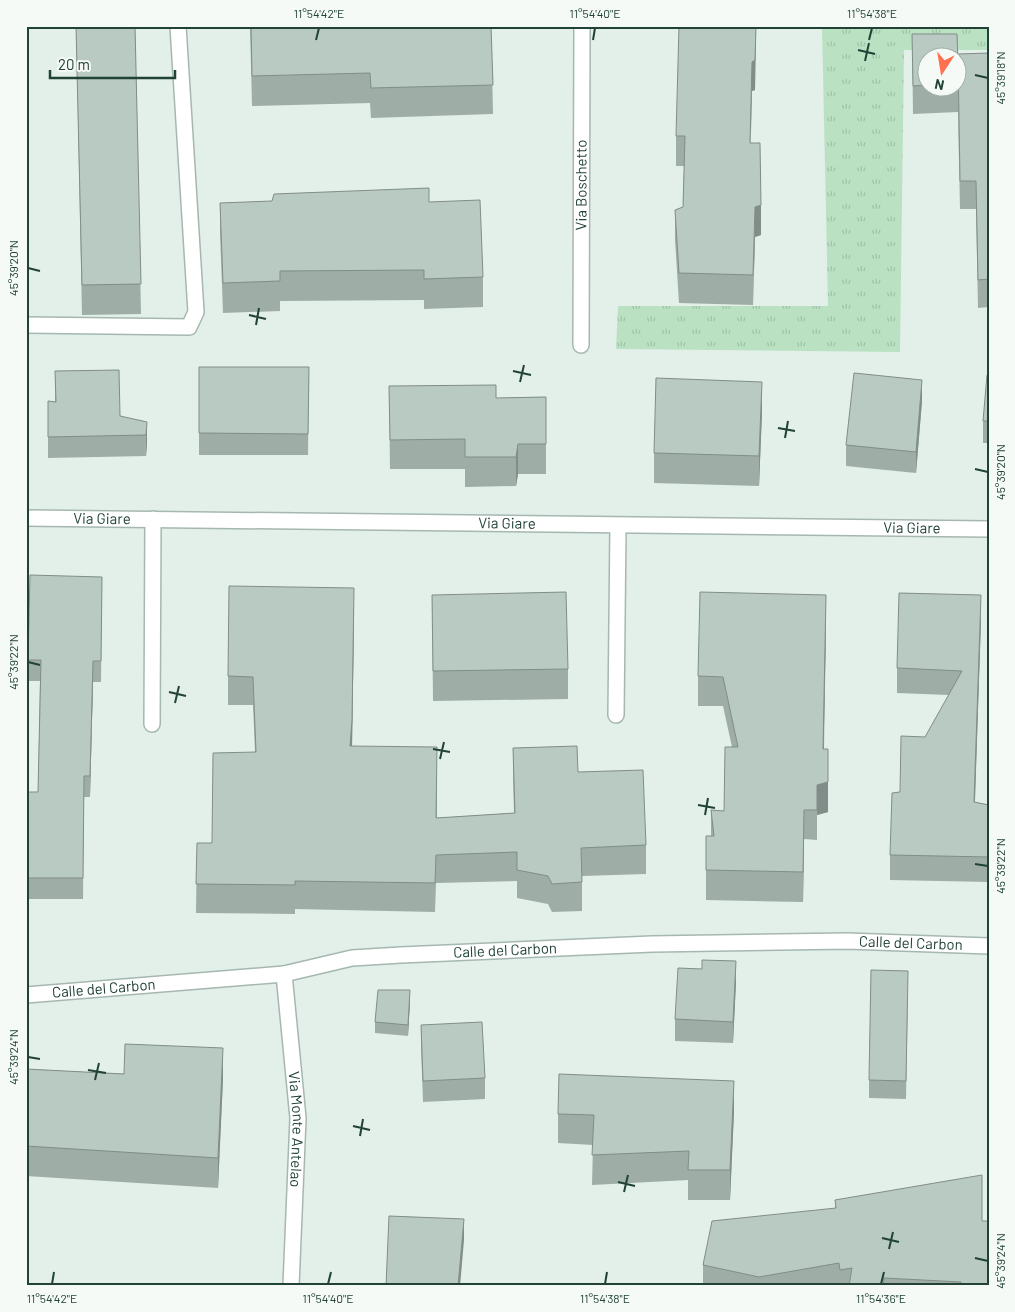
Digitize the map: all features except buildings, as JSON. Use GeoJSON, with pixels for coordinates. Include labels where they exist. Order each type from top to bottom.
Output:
{"type":"FeatureCollection","features":[{"type":"Feature","properties":{"kind":"street"},"geometry":{"type":"LineString","coordinates":[[26,325],[189,327],[196,312],[178,26]]}},
{"type":"Feature","properties":{"kind":"street","name":"Via Boschetto"},"geometry":{"type":"LineString","coordinates":[[581,345],[582,26]]}},
{"type":"Feature","properties":{"kind":"street","name":"Via Giare"},"geometry":{"type":"LineString","coordinates":[[26,518],[989,529]]}},
{"type":"Feature","properties":{"kind":"street"},"geometry":{"type":"LineString","coordinates":[[152,724],[153,519]]}},
{"type":"Feature","properties":{"kind":"street"},"geometry":{"type":"LineString","coordinates":[[616,715],[618,526]]}},
{"type":"Feature","properties":{"kind":"street","name":"Calle del Carbon"},"geometry":{"type":"LineString","coordinates":[[26,995],[284,974],[352,958],[633,945],[847,941],[989,946]]}},
{"type":"Feature","properties":{"kind":"street","name":"Via Monte Antelao"},"geometry":{"type":"LineString","coordinates":[[284,974],[298,1118],[291,1286]]}},
{"type":"Feature","properties":{"kind":"green space"},"geometry":{"type":"Polygon","coordinates":[[[822,26],[989,26],[989,50],[918,48],[918,50],[904,50],[900,352],[616,349],[618,306],[828,306],[822,26]]]}}]}
